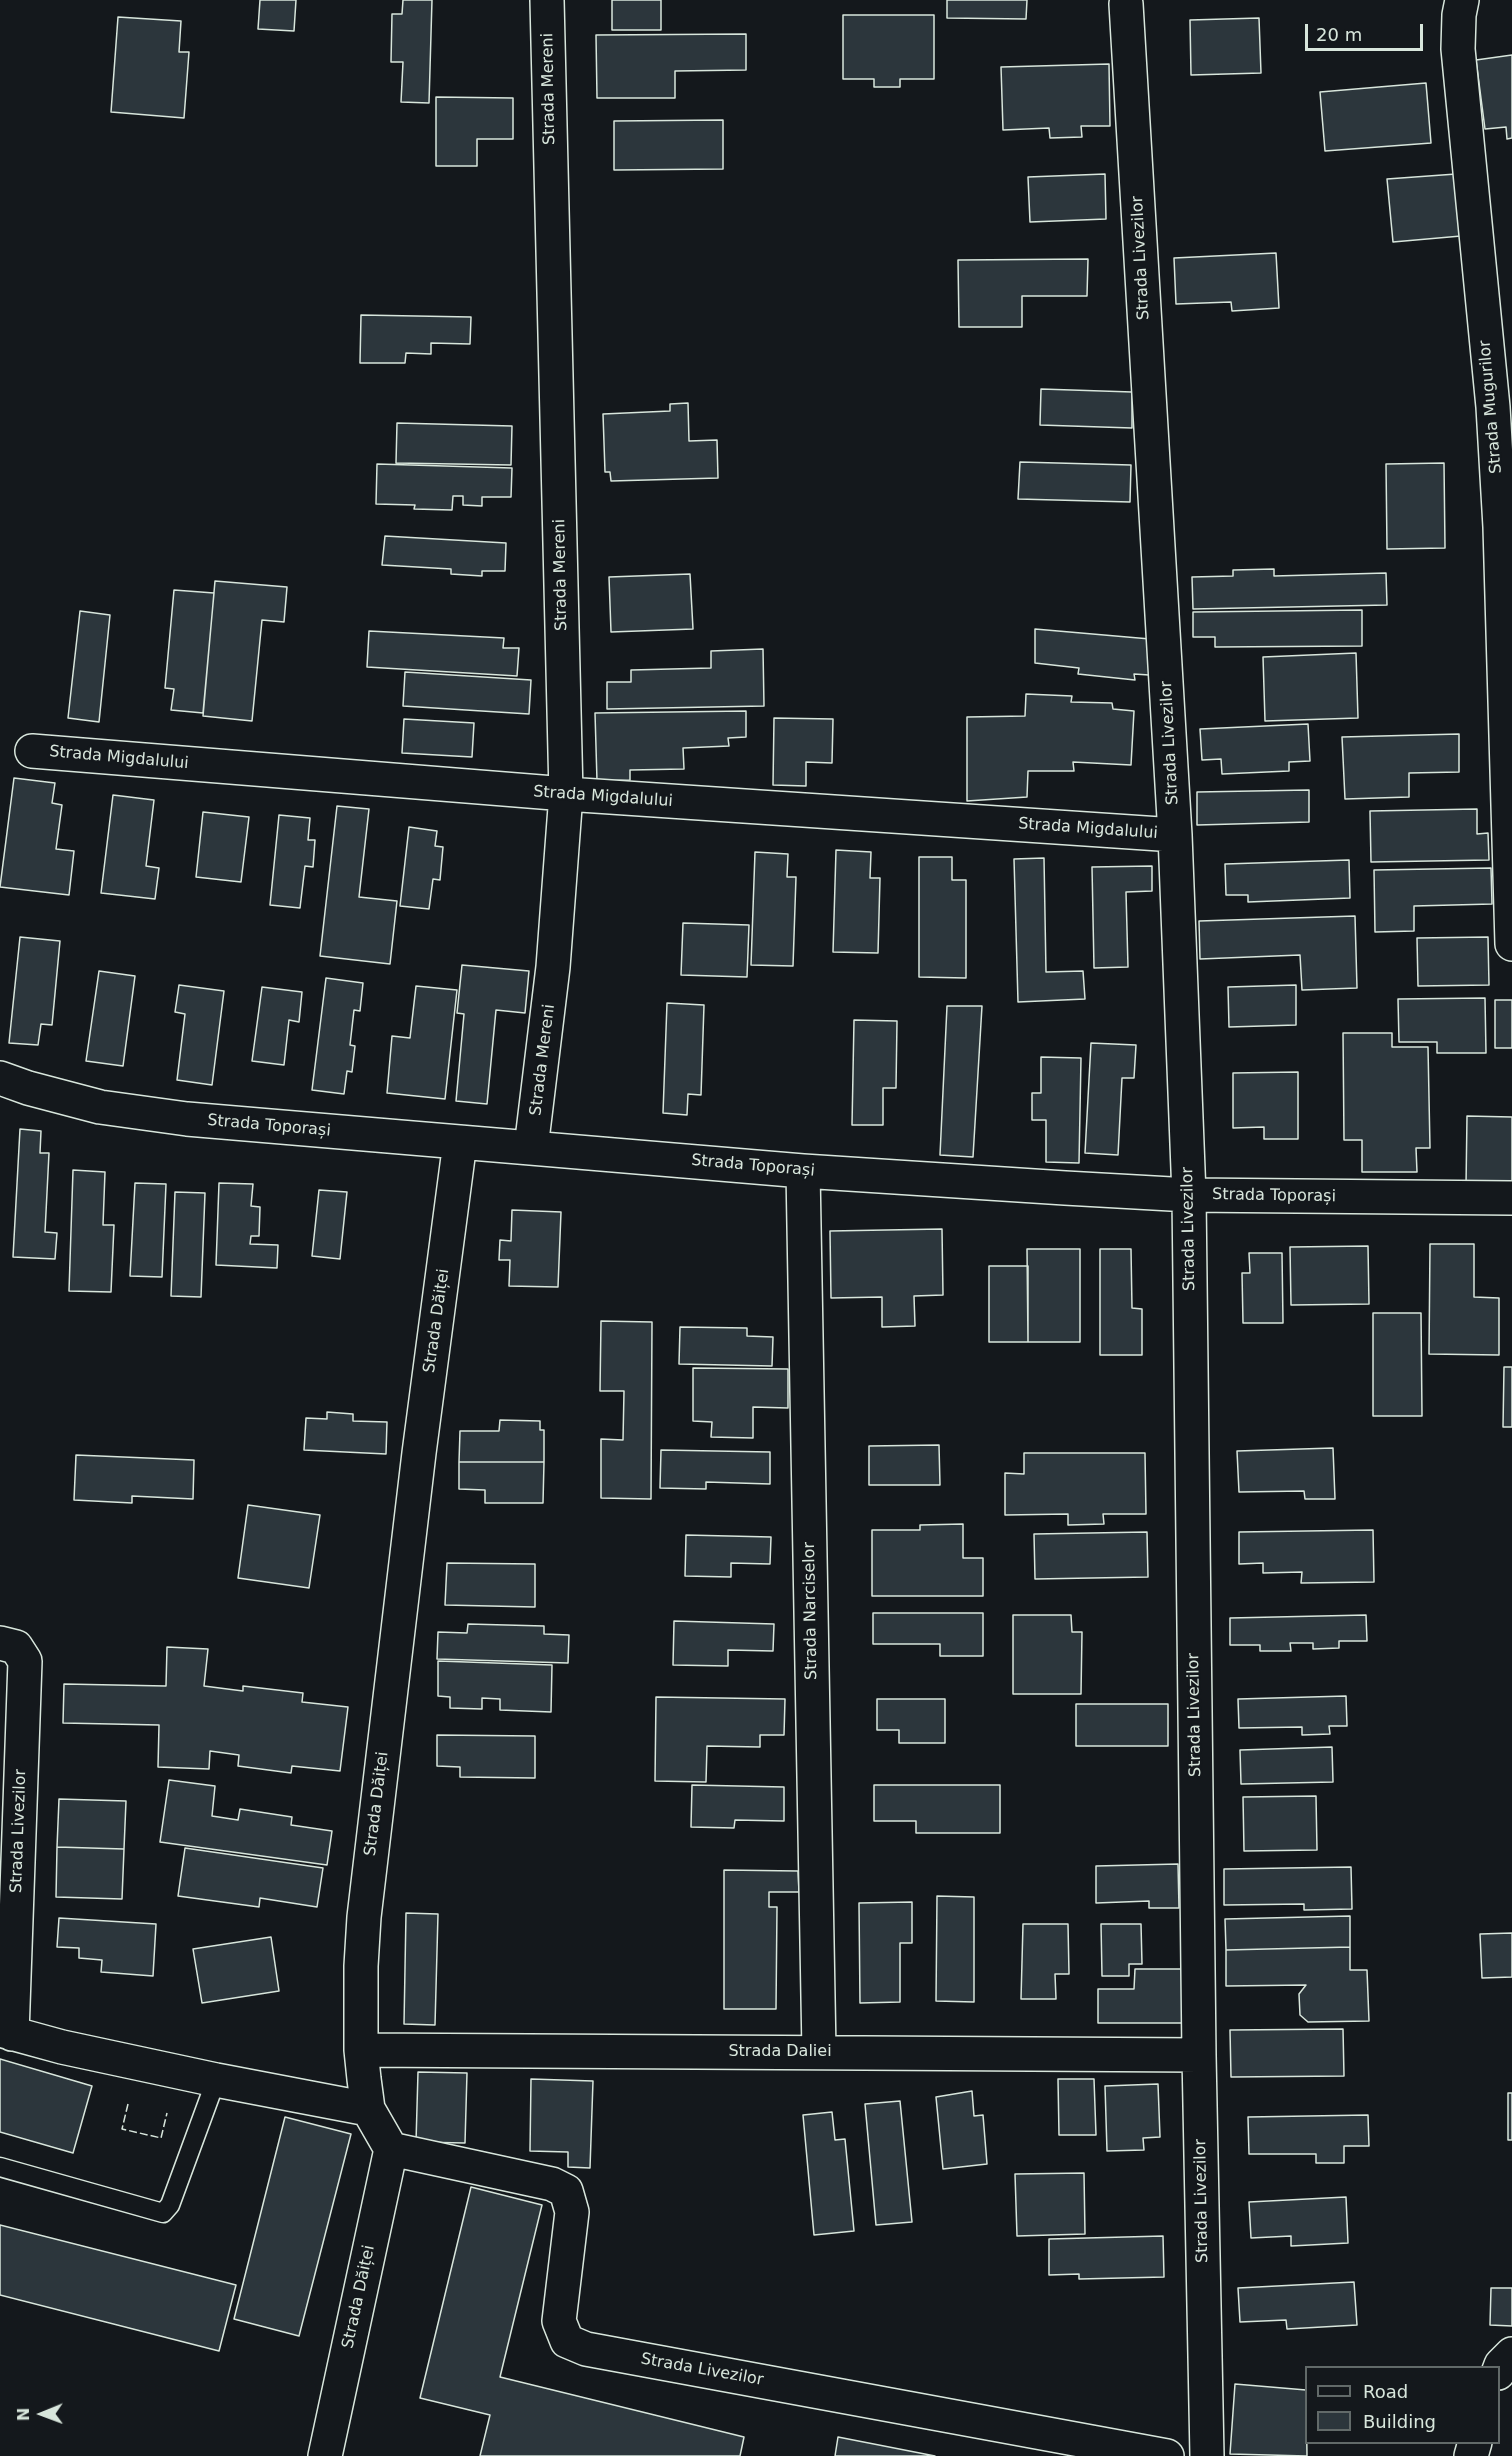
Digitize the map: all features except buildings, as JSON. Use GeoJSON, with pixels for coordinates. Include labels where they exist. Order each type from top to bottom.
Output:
{"type":"FeatureCollection","features":[{"type":"Feature","properties":{"kind":"street","name":"Strada Mereni"},"geometry":{"type":"LineString","coordinates":[[531,1148],[554,966],[566,794],[547,0]]}},
{"type":"Feature","properties":{"kind":"street","name":"Strada Livezilor"},"geometry":{"type":"LineString","coordinates":[[1126,4],[1175,834],[1189,1195],[1199,2055],[1207,2456]]}},
{"type":"Feature","properties":{"kind":"street","name":"Strada Mugurilor"},"geometry":{"type":"LineString","coordinates":[[1460,7],[1458,49],[1493,407],[1500,516],[1512,944]]}},
{"type":"Feature","properties":{"kind":"street","name":"Strada Migdalului"},"geometry":{"type":"LineString","coordinates":[[32,751],[566,794],[1175,834]]}},
{"type":"Feature","properties":{"kind":"street","name":"Strada Toporași"},"geometry":{"type":"LineString","coordinates":[[0,1078],[28,1088],[100,1107],[176,1118],[803,1171],[1189,1195],[1512,1198]]}},
{"type":"Feature","properties":{"kind":"street","name":"Strada Dăiței"},"geometry":{"type":"LineString","coordinates":[[326,2456],[391,2149],[368,2109],[361,2050],[361,1966],[364,1917],[417,1465],[460,1142]]}},
{"type":"Feature","properties":{"kind":"street","name":"Strada Narciselor"},"geometry":{"type":"LineString","coordinates":[[803,1171],[819,2052]]}},
{"type":"Feature","properties":{"kind":"street","name":"Strada Livezilor"},"geometry":{"type":"LineString","coordinates":[[0,1643],[16,1647],[25,1661],[6,2032],[216,2080],[368,2109]]}},
{"type":"Feature","properties":{"kind":"street","name":"Strada Daliei"},"geometry":{"type":"LineString","coordinates":[[361,2050],[1199,2055]]}},
{"type":"Feature","properties":{"kind":"street","name":"Strada Livezilor"},"geometry":{"type":"LineString","coordinates":[[391,2149],[552,2184],[566,2191],[572,2212],[559,2321],[567,2341],[586,2349],[1167,2456]]}},
{"type":"Feature","properties":{"kind":"street"},"geometry":{"type":"LineString","coordinates":[[1500,2368],[1512,2354]]}},
{"type":"Feature","properties":{"kind":"lane"},"geometry":{"type":"LineString","coordinates":[[0,2167],[163,2213],[170,2205],[216,2080]]}},
{"type":"Feature","properties":{"kind":"fence"},"geometry":{"type":"LineString","coordinates":[[128,2104],[122,2129],[161,2138],[167,2113]]}}]}
